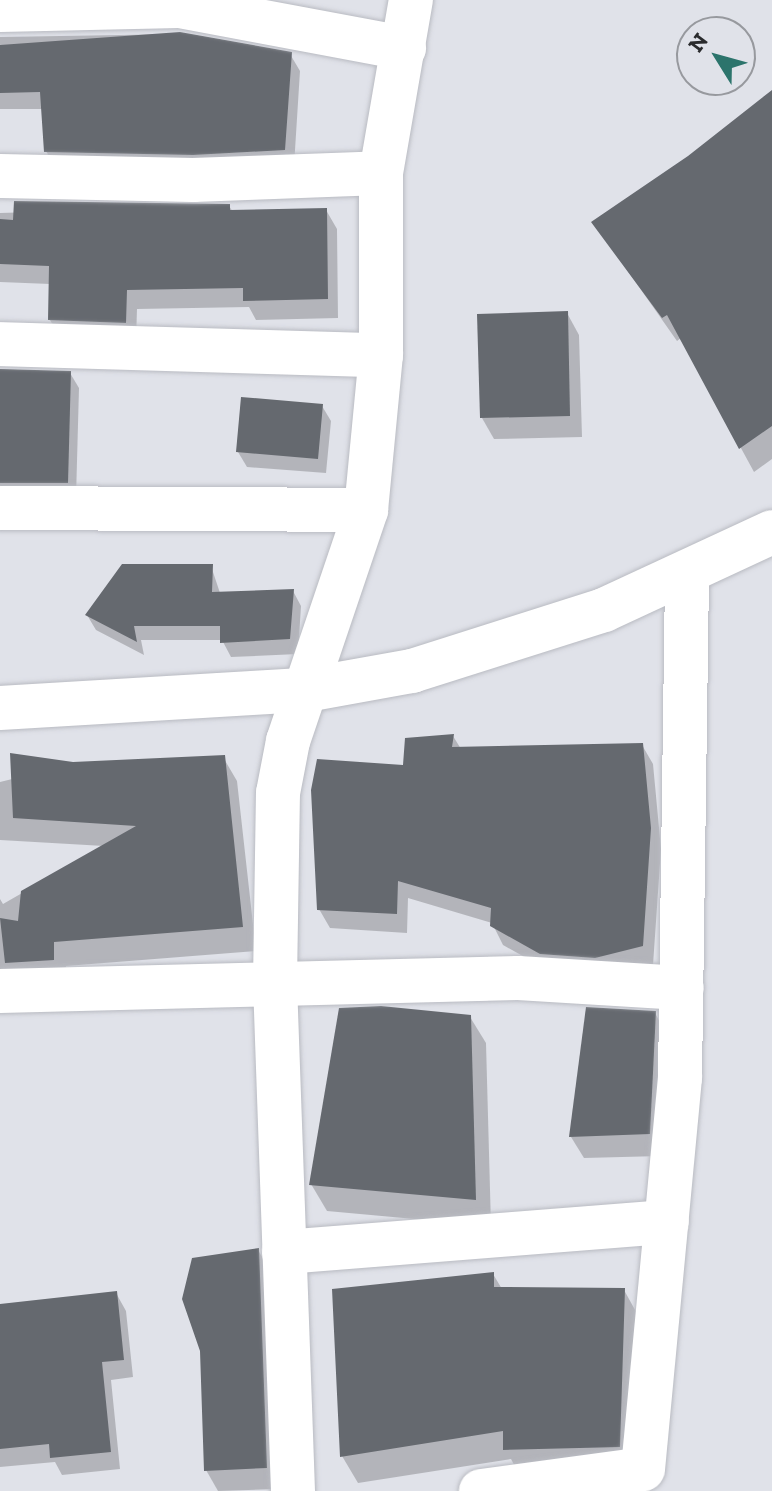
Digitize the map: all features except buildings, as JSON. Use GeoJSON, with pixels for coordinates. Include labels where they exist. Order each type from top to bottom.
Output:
{"type":"FeatureCollection","features":[{"type":"Feature","properties":{"kind":"street"},"geometry":{"type":"LineString","coordinates":[[293,1491],[275,982],[278,793],[306,690],[366,510],[381,355],[381,173],[411,0]]}},
{"type":"Feature","properties":{"kind":"street"},"geometry":{"type":"LineString","coordinates":[[0,10],[179,6],[404,48]]}},
{"type":"Feature","properties":{"kind":"street"},"geometry":{"type":"LineString","coordinates":[[0,176],[193,180],[381,173]]}},
{"type":"Feature","properties":{"kind":"street"},"geometry":{"type":"LineString","coordinates":[[0,344],[381,355]]}},
{"type":"Feature","properties":{"kind":"street"},"geometry":{"type":"LineString","coordinates":[[0,508],[366,510]]}},
{"type":"Feature","properties":{"kind":"street"},"geometry":{"type":"LineString","coordinates":[[0,708],[306,690],[412,671],[604,610],[687,575],[772,532]]}},
{"type":"Feature","properties":{"kind":"street"},"geometry":{"type":"LineString","coordinates":[[481,1491],[643,1469],[667,1222],[682,988],[687,575]]}},
{"type":"Feature","properties":{"kind":"street"},"geometry":{"type":"LineString","coordinates":[[0,991],[518,978],[682,988]]}},
{"type":"Feature","properties":{"kind":"street"},"geometry":{"type":"LineString","coordinates":[[284,1252],[667,1222]]}}]}
